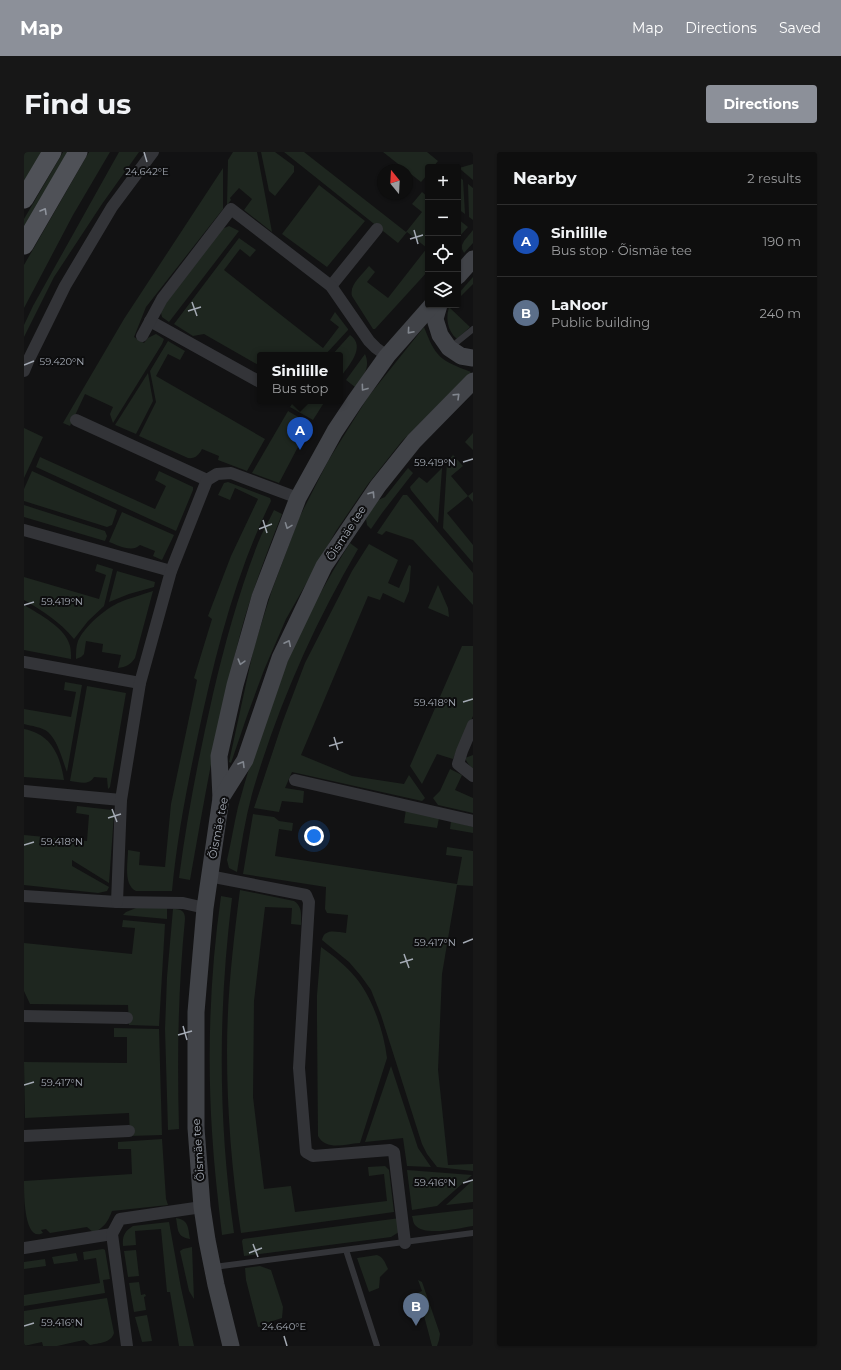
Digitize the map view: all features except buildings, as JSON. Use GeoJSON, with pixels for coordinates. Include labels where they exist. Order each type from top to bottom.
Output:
{"type":"FeatureCollection","features":[{"type":"Feature","properties":{"kind":"main road"},"geometry":{"type":"LineString","coordinates":[[24,199],[52,152]]}},
{"type":"Feature","properties":{"kind":"main road"},"geometry":{"type":"LineString","coordinates":[[24,245],[78,152]]}},
{"type":"Feature","properties":{"kind":"main road"},"geometry":{"type":"LineString","coordinates":[[461,273],[473,259]]}},
{"type":"Feature","properties":{"kind":"main road"},"geometry":{"type":"LineString","coordinates":[[221,798],[219,756],[235,684],[260,597],[298,498],[335,431],[354,401],[387,356],[429,308]]}},
{"type":"Feature","properties":{"kind":"main road"},"geometry":{"type":"LineString","coordinates":[[438,308],[435,319],[440,335],[449,348],[461,356],[473,358]]}},
{"type":"Feature","properties":{"kind":"main road","name":"Õismäe tee"},"geometry":{"type":"LineString","coordinates":[[231,1346],[207,1240],[202,1207],[196,1128],[196,1012],[205,908],[221,798],[245,760],[280,658],[324,566],[387,474],[414,441],[473,381]]}},
{"type":"Feature","properties":{"kind":"street"},"geometry":{"type":"LineString","coordinates":[[24,371],[65,286],[112,206],[153,152]]}},
{"type":"Feature","properties":{"kind":"street"},"geometry":{"type":"LineString","coordinates":[[142,336],[162,298],[231,209],[330,286],[369,341],[387,356]]}},
{"type":"Feature","properties":{"kind":"street"},"geometry":{"type":"LineString","coordinates":[[330,286],[377,229]]}},
{"type":"Feature","properties":{"kind":"street"},"geometry":{"type":"LineString","coordinates":[[150,321],[257,380]]}},
{"type":"Feature","properties":{"kind":"street"},"geometry":{"type":"LineString","coordinates":[[76,420],[207,480]]}},
{"type":"Feature","properties":{"kind":"street"},"geometry":{"type":"LineString","coordinates":[[117,902],[121,800],[140,683],[171,571],[207,480],[217,474],[231,473],[298,498]]}},
{"type":"Feature","properties":{"kind":"street"},"geometry":{"type":"LineString","coordinates":[[24,530],[171,571]]}},
{"type":"Feature","properties":{"kind":"street"},"geometry":{"type":"LineString","coordinates":[[24,662],[140,683]]}},
{"type":"Feature","properties":{"kind":"street"},"geometry":{"type":"LineString","coordinates":[[473,725],[458,764],[473,776]]}},
{"type":"Feature","properties":{"kind":"street"},"geometry":{"type":"LineString","coordinates":[[295,780],[473,821]]}},
{"type":"Feature","properties":{"kind":"street"},"geometry":{"type":"LineString","coordinates":[[24,791],[121,800]]}},
{"type":"Feature","properties":{"kind":"street"},"geometry":{"type":"LineString","coordinates":[[209,876],[306,895],[309,902],[299,1068],[306,1152],[313,1156],[390,1150],[394,1152],[405,1243]]}},
{"type":"Feature","properties":{"kind":"street"},"geometry":{"type":"LineString","coordinates":[[24,896],[117,902],[183,903],[205,908]]}},
{"type":"Feature","properties":{"kind":"street"},"geometry":{"type":"LineString","coordinates":[[24,1016],[127,1018]]}},
{"type":"Feature","properties":{"kind":"street"},"geometry":{"type":"LineString","coordinates":[[24,1136],[129,1131]]}},
{"type":"Feature","properties":{"kind":"street"},"geometry":{"type":"LineString","coordinates":[[123,1345],[112,1234],[120,1219],[202,1207]]}},
{"type":"Feature","properties":{"kind":"street"},"geometry":{"type":"LineString","coordinates":[[24,1248],[112,1234]]}},
{"type":"Feature","properties":{"kind":"lane"},"geometry":{"type":"LineString","coordinates":[[449,348],[473,329]]}},
{"type":"Feature","properties":{"kind":"lane"},"geometry":{"type":"LineString","coordinates":[[213,1267],[473,1233]]}},
{"type":"Feature","properties":{"kind":"lane"},"geometry":{"type":"LineString","coordinates":[[346,1250],[377,1346]]}},
{"type":"Feature","properties":{"kind":"shaded area"},"geometry":{"type":"Polygon","coordinates":[[[24,152],[43,152],[24,183],[24,152]]]}},
{"type":"Feature","properties":{"kind":"shaded area"},"geometry":{"type":"Polygon","coordinates":[[[63,152],[69,152],[24,228],[24,219],[63,152]]]}},
{"type":"Feature","properties":{"kind":"shaded area"},"geometry":{"type":"Polygon","coordinates":[[[89,152],[110,152],[73,215],[24,308],[24,265],[89,152]]]}},
{"type":"Feature","properties":{"kind":"shaded area"},"geometry":{"type":"Polygon","coordinates":[[[119,152],[139,152],[102,204],[54,277],[24,337],[24,325],[33,306],[119,152]]]}},
{"type":"Feature","properties":{"kind":"shaded area"},"geometry":{"type":"Polygon","coordinates":[[[233,152],[257,152],[272,232],[244,210],[252,199],[239,188],[230,198],[231,200],[227,205],[228,160],[233,152]]]}},
{"type":"Feature","properties":{"kind":"shaded area"},"geometry":{"type":"Polygon","coordinates":[[[261,152],[275,152],[294,166],[294,172],[275,196],[269,191],[261,152]]]}},
{"type":"Feature","properties":{"kind":"shaded area"},"geometry":{"type":"Polygon","coordinates":[[[284,152],[304,152],[406,232],[422,212],[412,204],[422,192],[425,194],[425,246],[407,232],[398,243],[284,152]]]}},
{"type":"Feature","properties":{"kind":"shaded area"},"geometry":{"type":"Polygon","coordinates":[[[383,152],[427,152],[438,161],[436,164],[425,164],[425,177],[421,182],[413,176],[413,164],[398,164],[383,152]]]}},
{"type":"Feature","properties":{"kind":"shaded area"},"geometry":{"type":"Polygon","coordinates":[[[473,164],[473,180],[461,170],[461,167],[473,164]]]}},
{"type":"Feature","properties":{"kind":"shaded area"},"geometry":{"type":"Polygon","coordinates":[[[223,168],[223,209],[146,307],[134,337],[144,343],[148,338],[156,334],[164,339],[113,423],[110,414],[113,407],[85,394],[70,426],[63,423],[124,319],[223,168]]]}},
{"type":"Feature","properties":{"kind":"shaded area"},"geometry":{"type":"Polygon","coordinates":[[[461,178],[463,180],[465,214],[461,211],[461,178]]]}},
{"type":"Feature","properties":{"kind":"shaded area"},"geometry":{"type":"Polygon","coordinates":[[[468,184],[473,188],[473,220],[469,217],[468,184]]]}},
{"type":"Feature","properties":{"kind":"shaded area"},"geometry":{"type":"Polygon","coordinates":[[[319,185],[365,221],[327,267],[282,234],[319,185]]]}},
{"type":"Feature","properties":{"kind":"shaded area"},"geometry":{"type":"Polygon","coordinates":[[[461,221],[468,227],[461,235],[461,221]]]}},
{"type":"Feature","properties":{"kind":"shaded area"},"geometry":{"type":"Polygon","coordinates":[[[229,226],[239,231],[169,322],[162,317],[160,309],[222,229],[229,226]]]}},
{"type":"Feature","properties":{"kind":"shaded area"},"geometry":{"type":"Polygon","coordinates":[[[473,230],[473,243],[464,253],[462,245],[473,230]]]}},
{"type":"Feature","properties":{"kind":"shaded area"},"geometry":{"type":"Polygon","coordinates":[[[239,238],[256,250],[250,257],[240,249],[224,270],[323,348],[339,327],[330,320],[335,312],[348,330],[328,352],[257,352],[257,364],[204,334],[193,336],[174,324],[239,238]]]}},
{"type":"Feature","properties":{"kind":"shaded area"},"geometry":{"type":"Polygon","coordinates":[[[425,251],[425,274],[375,329],[373,329],[352,296],[352,288],[369,266],[375,272],[367,282],[388,298],[425,251]]]}},
{"type":"Feature","properties":{"kind":"shaded area"},"geometry":{"type":"Polygon","coordinates":[[[473,277],[473,284],[461,296],[461,291],[473,277]]]}},
{"type":"Feature","properties":{"kind":"shaded area"},"geometry":{"type":"Polygon","coordinates":[[[450,308],[470,327],[457,339],[449,328],[447,318],[448,309],[450,308]]]}},
{"type":"Feature","properties":{"kind":"shaded area"},"geometry":{"type":"Polygon","coordinates":[[[424,327],[432,345],[440,357],[471,372],[402,441],[368,484],[336,531],[286,619],[264,670],[231,763],[229,762],[254,647],[272,590],[299,518],[328,461],[368,397],[424,327]]]}},
{"type":"Feature","properties":{"kind":"shaded area"},"geometry":{"type":"Polygon","coordinates":[[[350,335],[355,340],[357,345],[356,351],[343,374],[343,352],[335,352],[350,335]]]}},
{"type":"Feature","properties":{"kind":"shaded area"},"geometry":{"type":"Polygon","coordinates":[[[168,341],[185,351],[180,360],[168,354],[156,376],[265,439],[247,471],[218,460],[219,456],[202,449],[200,453],[193,458],[188,458],[139,436],[156,402],[150,371],[168,341]]]}},
{"type":"Feature","properties":{"kind":"shaded area"},"geometry":{"type":"Polygon","coordinates":[[[365,354],[367,359],[367,368],[355,387],[346,380],[365,354]]]}},
{"type":"Feature","properties":{"kind":"shaded area"},"geometry":{"type":"Polygon","coordinates":[[[148,373],[153,401],[136,434],[115,425],[148,373]]]}},
{"type":"Feature","properties":{"kind":"shaded area"},"geometry":{"type":"Polygon","coordinates":[[[292,404],[323,404],[313,420],[290,407],[292,404]]]}},
{"type":"Feature","properties":{"kind":"shaded area"},"geometry":{"type":"Polygon","coordinates":[[[288,411],[310,424],[279,483],[252,473],[288,411]]]}},
{"type":"Feature","properties":{"kind":"shaded area"},"geometry":{"type":"Polygon","coordinates":[[[24,428],[43,437],[24,478],[24,428]]]}},
{"type":"Feature","properties":{"kind":"shaded area"},"geometry":{"type":"Polygon","coordinates":[[[473,433],[473,450],[465,442],[473,433]]]}},
{"type":"Feature","properties":{"kind":"shaded area"},"geometry":{"type":"Polygon","coordinates":[[[453,455],[463,466],[451,476],[468,496],[447,513],[473,545],[473,563],[443,528],[447,462],[453,455]]]}},
{"type":"Feature","properties":{"kind":"shaded area"},"geometry":{"type":"Polygon","coordinates":[[[40,457],[155,509],[166,486],[155,480],[159,471],[193,487],[193,490],[176,531],[36,467],[40,457]]]}},
{"type":"Feature","properties":{"kind":"shaded area"},"geometry":{"type":"Polygon","coordinates":[[[408,468],[413,473],[371,529],[367,525],[366,519],[368,515],[378,500],[385,497],[408,468]]]}},
{"type":"Feature","properties":{"kind":"shaded area"},"geometry":{"type":"Polygon","coordinates":[[[442,468],[438,523],[410,487],[419,477],[427,483],[442,468]]]}},
{"type":"Feature","properties":{"kind":"shaded area"},"geometry":{"type":"Polygon","coordinates":[[[32,471],[117,510],[112,525],[107,527],[24,501],[24,489],[32,471]]]}},
{"type":"Feature","properties":{"kind":"shaded area"},"geometry":{"type":"Polygon","coordinates":[[[228,482],[270,498],[271,501],[247,558],[227,616],[219,645],[186,793],[172,891],[136,891],[129,884],[128,879],[128,850],[140,852],[139,865],[165,867],[171,804],[197,680],[194,678],[212,619],[208,616],[231,556],[258,499],[235,488],[230,500],[218,495],[224,483],[228,482]]]}},
{"type":"Feature","properties":{"kind":"shaded area"},"geometry":{"type":"Polygon","coordinates":[[[473,492],[473,502],[468,496],[473,492]]]}},
{"type":"Feature","properties":{"kind":"shaded area"},"geometry":{"type":"Polygon","coordinates":[[[403,495],[407,495],[473,573],[473,605],[413,540],[386,531],[382,535],[377,533],[403,495]]]}},
{"type":"Feature","properties":{"kind":"shaded area"},"geometry":{"type":"Polygon","coordinates":[[[24,505],[105,531],[107,536],[105,541],[24,517],[24,505]]]}},
{"type":"Feature","properties":{"kind":"shaded area"},"geometry":{"type":"Polygon","coordinates":[[[274,510],[282,514],[250,601],[233,662],[213,755],[190,880],[179,878],[198,763],[222,656],[251,561],[274,510]]]}},
{"type":"Feature","properties":{"kind":"shaded area"},"geometry":{"type":"Polygon","coordinates":[[[122,512],[174,535],[162,560],[153,556],[155,551],[140,545],[129,548],[109,542],[122,512]]]}},
{"type":"Feature","properties":{"kind":"shaded area"},"geometry":{"type":"Polygon","coordinates":[[[350,543],[358,549],[311,638],[285,699],[262,762],[247,814],[237,872],[229,868],[227,860],[238,807],[259,738],[284,670],[298,638],[314,605],[350,543]]]}},
{"type":"Feature","properties":{"kind":"shaded area"},"geometry":{"type":"Polygon","coordinates":[[[369,544],[398,560],[388,583],[399,588],[409,565],[411,566],[409,591],[404,603],[383,593],[380,600],[368,596],[301,755],[352,776],[404,784],[409,775],[425,798],[422,801],[292,772],[285,788],[304,791],[303,803],[282,801],[279,812],[254,808],[283,721],[305,663],[352,571],[369,544]]]}},
{"type":"Feature","properties":{"kind":"shaded area"},"geometry":{"type":"Polygon","coordinates":[[[97,564],[113,569],[104,606],[88,621],[74,639],[63,627],[38,608],[24,600],[24,577],[99,599],[106,575],[95,571],[97,564]]]}},
{"type":"Feature","properties":{"kind":"shaded area"},"geometry":{"type":"Polygon","coordinates":[[[117,571],[155,582],[154,587],[129,594],[109,602],[117,571]]]}},
{"type":"Feature","properties":{"kind":"shaded area"},"geometry":{"type":"Polygon","coordinates":[[[438,585],[448,608],[449,617],[428,608],[438,585]]]}},
{"type":"Feature","properties":{"kind":"shaded area"},"geometry":{"type":"Polygon","coordinates":[[[153,591],[135,658],[130,664],[118,668],[121,655],[102,652],[103,644],[86,641],[84,654],[76,659],[76,647],[78,641],[81,635],[95,619],[118,603],[153,591]]]}},
{"type":"Feature","properties":{"kind":"shaded area"},"geometry":{"type":"Polygon","coordinates":[[[24,605],[58,627],[67,639],[70,646],[71,659],[24,650],[24,605]]]}},
{"type":"Feature","properties":{"kind":"shaded area"},"geometry":{"type":"Polygon","coordinates":[[[462,646],[473,646],[473,716],[453,759],[437,754],[422,784],[410,766],[462,646]]]}},
{"type":"Feature","properties":{"kind":"shaded area"},"geometry":{"type":"Polygon","coordinates":[[[65,682],[82,685],[67,772],[59,750],[48,732],[43,729],[24,724],[24,709],[71,717],[76,692],[64,690],[65,682]]]}},
{"type":"Feature","properties":{"kind":"shaded area"},"geometry":{"type":"Polygon","coordinates":[[[87,686],[126,693],[110,787],[108,789],[107,778],[94,777],[89,782],[84,783],[70,781],[87,686]]]}},
{"type":"Feature","properties":{"kind":"shaded area"},"geometry":{"type":"Polygon","coordinates":[[[24,729],[41,736],[53,747],[60,762],[64,780],[24,777],[24,729]]]}},
{"type":"Feature","properties":{"kind":"shaded area"},"geometry":{"type":"Polygon","coordinates":[[[473,755],[473,770],[465,758],[473,755]]]}},
{"type":"Feature","properties":{"kind":"shaded area"},"geometry":{"type":"Polygon","coordinates":[[[450,769],[462,775],[455,790],[473,798],[473,813],[438,805],[433,798],[440,791],[450,769]]]}},
{"type":"Feature","properties":{"kind":"shaded area"},"geometry":{"type":"Polygon","coordinates":[[[77,806],[112,810],[114,814],[109,883],[72,860],[72,866],[109,887],[107,891],[98,893],[24,885],[24,835],[87,841],[89,815],[76,813],[77,806]]]}},
{"type":"Feature","properties":{"kind":"shaded area"},"geometry":{"type":"Polygon","coordinates":[[[406,809],[439,818],[437,828],[404,823],[406,809]]]}},
{"type":"Feature","properties":{"kind":"shaded area"},"geometry":{"type":"Polygon","coordinates":[[[253,814],[274,817],[279,821],[293,823],[292,831],[279,829],[275,856],[457,884],[462,857],[446,855],[447,847],[473,851],[473,886],[457,885],[442,974],[438,1070],[448,1165],[473,1164],[473,1171],[437,1167],[427,1154],[422,1144],[381,1015],[371,990],[349,962],[322,940],[323,936],[328,932],[346,933],[348,915],[327,913],[325,909],[326,887],[243,874],[253,814]]]}},
{"type":"Feature","properties":{"kind":"shaded area"},"geometry":{"type":"Polygon","coordinates":[[[451,821],[473,827],[473,833],[450,829],[451,821]]]}},
{"type":"Feature","properties":{"kind":"shaded area"},"geometry":{"type":"Polygon","coordinates":[[[240,890],[294,901],[299,906],[301,915],[301,925],[291,924],[292,908],[265,907],[254,1001],[253,1097],[264,1189],[291,1186],[295,1212],[387,1201],[384,1174],[369,1176],[368,1167],[385,1166],[389,1170],[394,1212],[241,1233],[231,1142],[227,1051],[231,970],[240,890]]]}},
{"type":"Feature","properties":{"kind":"shaded area"},"geometry":{"type":"Polygon","coordinates":[[[221,896],[232,898],[224,982],[222,1066],[225,1149],[234,1233],[222,1235],[216,1184],[210,1102],[210,1014],[214,955],[221,896]]]}},
{"type":"Feature","properties":{"kind":"shaded area"},"geometry":{"type":"Polygon","coordinates":[[[136,908],[167,908],[167,919],[123,915],[126,912],[136,908]]]}},
{"type":"Feature","properties":{"kind":"shaded area"},"geometry":{"type":"Polygon","coordinates":[[[173,909],[182,911],[185,919],[179,1024],[179,1129],[168,1130],[165,1029],[167,977],[173,909]]]}},
{"type":"Feature","properties":{"kind":"shaded area"},"geometry":{"type":"Polygon","coordinates":[[[123,920],[165,924],[159,1026],[129,1025],[128,1005],[30,1004],[24,991],[24,943],[132,954],[135,928],[122,927],[123,920]]]}},
{"type":"Feature","properties":{"kind":"shaded area"},"geometry":{"type":"Polygon","coordinates":[[[321,947],[344,965],[362,986],[377,1016],[386,1048],[387,1058],[360,1143],[336,1146],[326,1144],[321,1141],[318,1136],[317,995],[321,947]]]}},
{"type":"Feature","properties":{"kind":"shaded area"},"geometry":{"type":"Polygon","coordinates":[[[114,1028],[159,1029],[162,1135],[130,1136],[129,1113],[25,1118],[24,1062],[127,1063],[127,1037],[114,1037],[114,1028]]]}},
{"type":"Feature","properties":{"kind":"shaded area"},"geometry":{"type":"Polygon","coordinates":[[[391,1066],[418,1148],[431,1167],[407,1166],[403,1138],[365,1142],[391,1066]]]}},
{"type":"Feature","properties":{"kind":"shaded area"},"geometry":{"type":"Polygon","coordinates":[[[162,1139],[166,1199],[168,1205],[112,1211],[105,1224],[94,1233],[87,1227],[50,1233],[46,1229],[41,1230],[43,1233],[37,1234],[32,1231],[26,1216],[24,1181],[132,1174],[131,1149],[118,1149],[118,1142],[162,1139]]]}},
{"type":"Feature","properties":{"kind":"shaded area"},"geometry":{"type":"Polygon","coordinates":[[[407,1170],[472,1175],[437,1206],[412,1210],[407,1170]]]}},
{"type":"Feature","properties":{"kind":"shaded area"},"geometry":{"type":"Polygon","coordinates":[[[473,1180],[473,1202],[446,1205],[473,1180]]]}},
{"type":"Feature","properties":{"kind":"shaded area"},"geometry":{"type":"Polygon","coordinates":[[[473,1209],[473,1226],[451,1230],[434,1231],[420,1229],[414,1224],[412,1216],[473,1209]]]}},
{"type":"Feature","properties":{"kind":"shaded area"},"geometry":{"type":"Polygon","coordinates":[[[176,1218],[186,1223],[190,1239],[180,1235],[176,1218]]]}},
{"type":"Feature","properties":{"kind":"shaded area"},"geometry":{"type":"Polygon","coordinates":[[[400,1218],[399,1232],[391,1237],[244,1256],[243,1239],[400,1218]]]}},
{"type":"Feature","properties":{"kind":"shaded area"},"geometry":{"type":"Polygon","coordinates":[[[169,1222],[181,1288],[194,1346],[179,1346],[170,1292],[167,1292],[161,1229],[135,1231],[136,1245],[123,1246],[125,1234],[133,1226],[169,1222]]]}},
{"type":"Feature","properties":{"kind":"shaded area"},"geometry":{"type":"Polygon","coordinates":[[[192,1247],[194,1299],[189,1291],[180,1251],[192,1247]]]}},
{"type":"Feature","properties":{"kind":"shaded area"},"geometry":{"type":"Polygon","coordinates":[[[105,1250],[110,1279],[103,1280],[105,1293],[24,1306],[24,1295],[100,1283],[96,1258],[84,1260],[83,1252],[105,1250]]]}},
{"type":"Feature","properties":{"kind":"shaded area"},"geometry":{"type":"Polygon","coordinates":[[[136,1250],[139,1276],[128,1277],[124,1251],[136,1250]]]}},
{"type":"Feature","properties":{"kind":"shaded area"},"geometry":{"type":"Polygon","coordinates":[[[76,1253],[78,1261],[54,1264],[52,1257],[76,1253]]]}},
{"type":"Feature","properties":{"kind":"shaded area"},"geometry":{"type":"Polygon","coordinates":[[[377,1255],[382,1258],[388,1269],[380,1277],[379,1288],[369,1292],[357,1258],[377,1255]]]}},
{"type":"Feature","properties":{"kind":"shaded area"},"geometry":{"type":"Polygon","coordinates":[[[45,1259],[46,1266],[24,1269],[24,1262],[45,1259]]]}},
{"type":"Feature","properties":{"kind":"shaded area"},"geometry":{"type":"Polygon","coordinates":[[[260,1266],[271,1270],[283,1307],[282,1318],[258,1327],[246,1280],[245,1268],[260,1266]]]}},
{"type":"Feature","properties":{"kind":"shaded area"},"geometry":{"type":"Polygon","coordinates":[[[418,1280],[422,1282],[440,1334],[437,1346],[432,1346],[418,1293],[422,1291],[418,1280]]]}},
{"type":"Feature","properties":{"kind":"shaded area"},"geometry":{"type":"Polygon","coordinates":[[[139,1282],[141,1295],[145,1294],[146,1296],[144,1297],[146,1310],[134,1312],[129,1283],[139,1282]]]}},
{"type":"Feature","properties":{"kind":"shaded area"},"geometry":{"type":"Polygon","coordinates":[[[107,1298],[114,1333],[107,1341],[90,1345],[84,1340],[57,1346],[43,1346],[42,1342],[24,1346],[24,1311],[107,1298]]]}},
{"type":"Feature","properties":{"kind":"shaded area"},"geometry":{"type":"Polygon","coordinates":[[[147,1315],[152,1341],[142,1342],[135,1317],[147,1315]]]}},
{"type":"Feature","properties":{"kind":"place","name":"Sinilille"},"geometry":{"type":"Point","coordinates":[300,450]}},
{"type":"Feature","properties":{"kind":"place","name":"LaNoor"},"geometry":{"type":"Point","coordinates":[416,1326]}}]}
